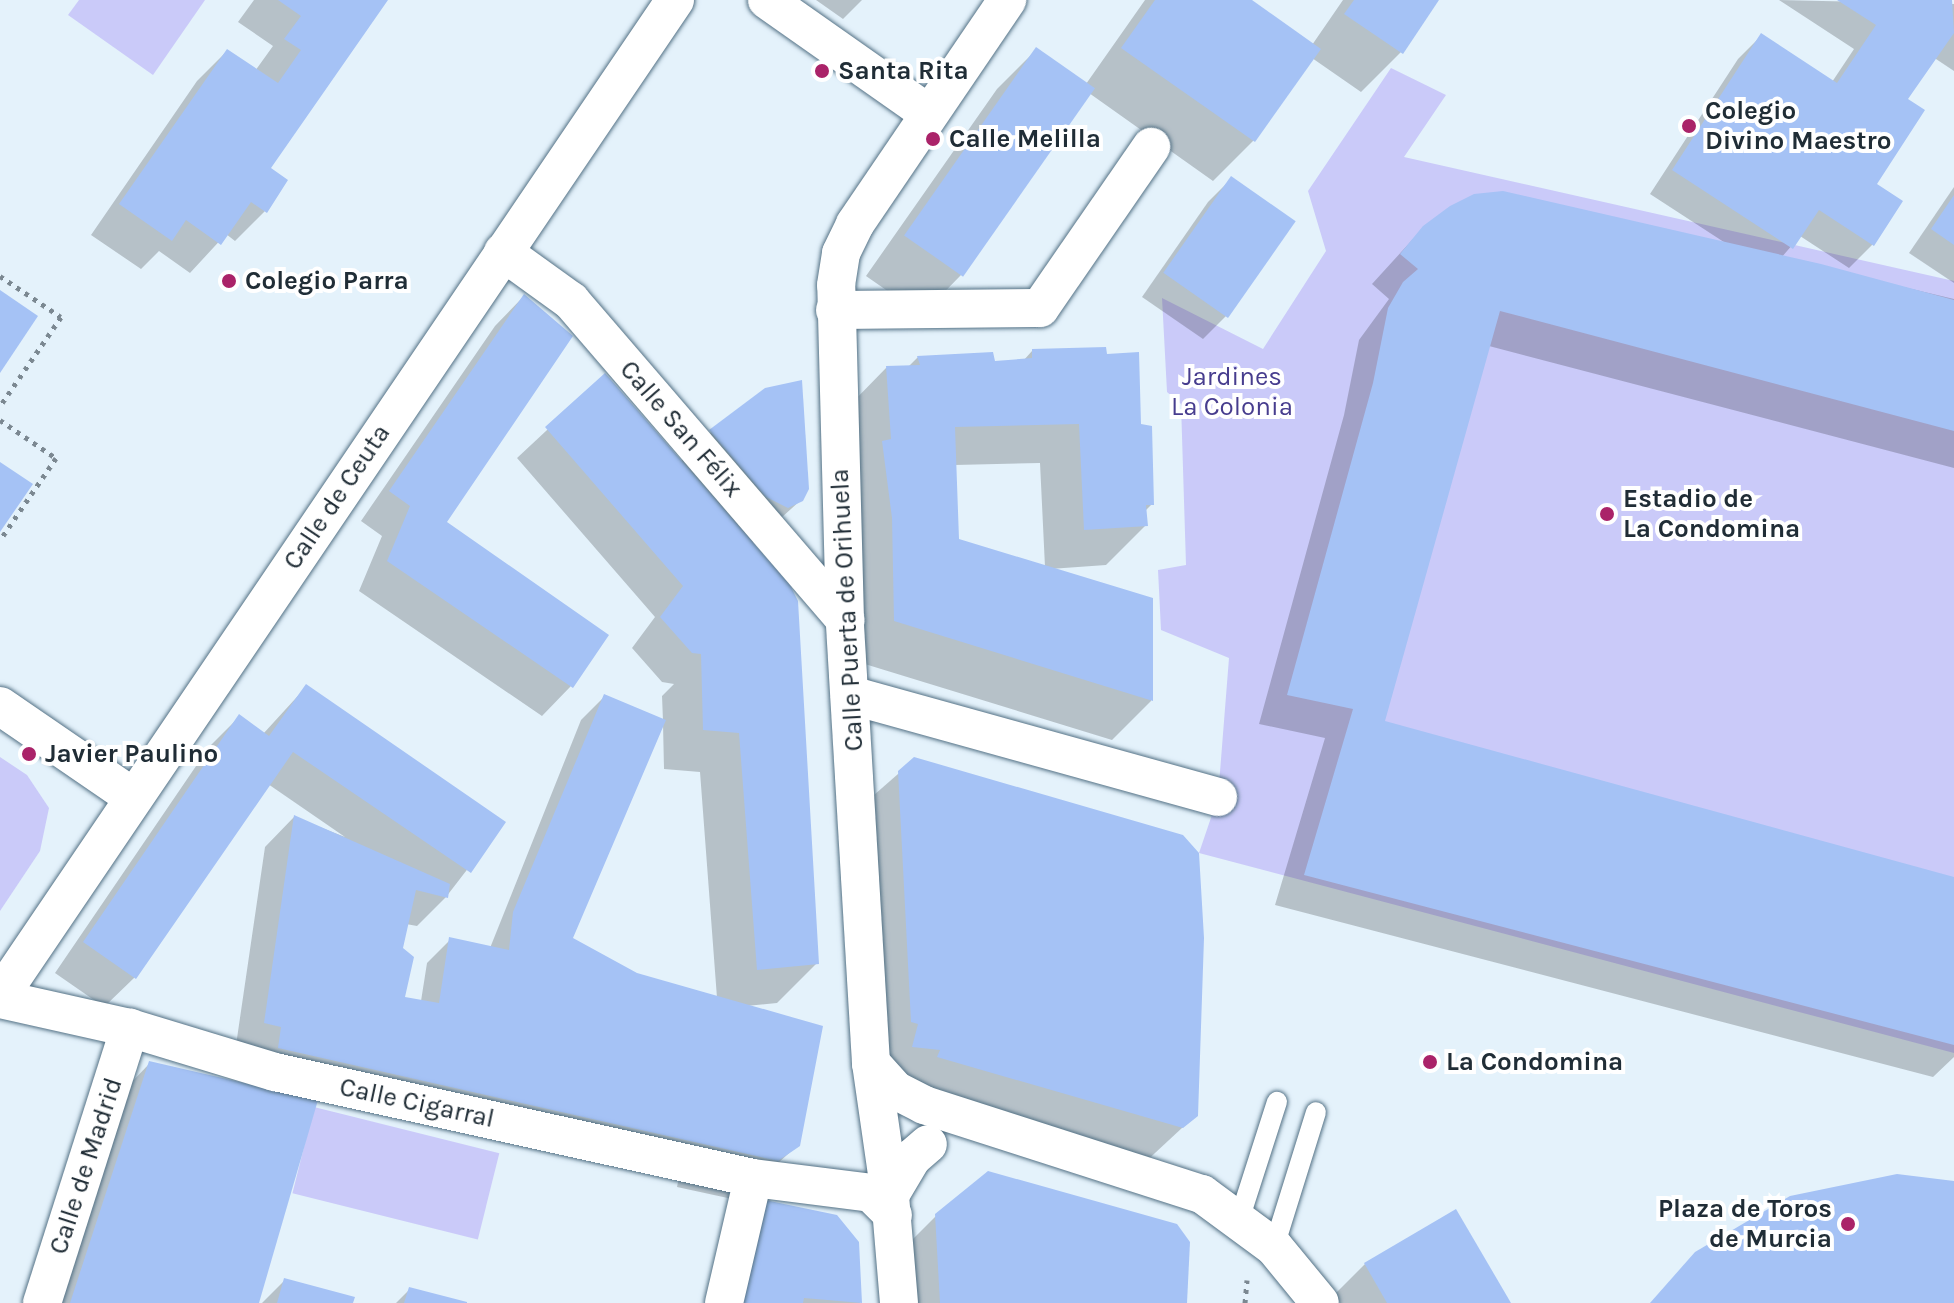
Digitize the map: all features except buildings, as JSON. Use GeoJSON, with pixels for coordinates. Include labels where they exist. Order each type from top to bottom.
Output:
{"type":"FeatureCollection","features":[{"type":"Feature","properties":{"kind":"street","name":"Calle de Ceuta"},"geometry":{"type":"LineString","coordinates":[[0,997],[675,0]]}},
{"type":"Feature","properties":{"kind":"street"},"geometry":{"type":"LineString","coordinates":[[767,0],[929,114],[1007,0]]}},
{"type":"Feature","properties":{"kind":"street","name":"Calle Puerta de Orihuela"},"geometry":{"type":"LineString","coordinates":[[899,1303],[891,1205],[871,1063],[845,620],[835,310],[838,268],[847,240],[929,114]]}},
{"type":"Feature","properties":{"kind":"street"},"geometry":{"type":"LineString","coordinates":[[835,310],[1040,308],[1151,147]]}},
{"type":"Feature","properties":{"kind":"street","name":"Calle San Félix"},"geometry":{"type":"LineString","coordinates":[[503,252],[571,301],[845,620]]}},
{"type":"Feature","properties":{"kind":"street"},"geometry":{"type":"LineString","coordinates":[[850,695],[1218,797]]}},
{"type":"Feature","properties":{"kind":"street"},"geometry":{"type":"LineString","coordinates":[[0,706],[133,797]]}},
{"type":"Feature","properties":{"kind":"street","name":"Calle Cigarral"},"geometry":{"type":"LineString","coordinates":[[0,997],[130,1028],[275,1072],[753,1178],[878,1196],[891,1205]]}},
{"type":"Feature","properties":{"kind":"street","name":"Calle de Madrid"},"geometry":{"type":"LineString","coordinates":[[42,1303],[130,1028]]}},
{"type":"Feature","properties":{"kind":"street"},"geometry":{"type":"LineString","coordinates":[[871,1063],[895,1090],[924,1105],[1010,1136],[1172,1181],[1240,1217],[1274,1247],[1320,1303]]}},
{"type":"Feature","properties":{"kind":"street"},"geometry":{"type":"LineString","coordinates":[[839,1189],[863,1167],[880,1132],[897,1109],[924,1105]]}},
{"type":"Feature","properties":{"kind":"street"},"geometry":{"type":"LineString","coordinates":[[880,1132],[903,1145],[1010,1136]]}},
{"type":"Feature","properties":{"kind":"street"},"geometry":{"type":"LineString","coordinates":[[891,1205],[902,1171],[928,1144]]}},
{"type":"Feature","properties":{"kind":"street"},"geometry":{"type":"LineString","coordinates":[[724,1303],[753,1178]]}},
{"type":"Feature","properties":{"kind":"lane"},"geometry":{"type":"LineString","coordinates":[[1240,1217],[1277,1102]]}},
{"type":"Feature","properties":{"kind":"lane"},"geometry":{"type":"LineString","coordinates":[[1274,1247],[1316,1112]]}},
{"type":"Feature","properties":{"kind":"path"},"geometry":{"type":"LineString","coordinates":[[0,276],[61,317],[0,406]]}},
{"type":"Feature","properties":{"kind":"path"},"geometry":{"type":"LineString","coordinates":[[0,420],[56,458],[0,540]]}},
{"type":"Feature","properties":{"kind":"green space"},"geometry":{"type":"Polygon","coordinates":[[[79,0],[205,0],[153,75],[68,15],[79,0]]]}},
{"type":"Feature","properties":{"kind":"green space","name":"Estadio de La Condomina"},"geometry":{"type":"Polygon","coordinates":[[[1391,68],[1446,95],[1404,157],[1954,281],[1954,1053],[1199,853],[1218,797],[1229,658],[1161,630],[1158,570],[1186,565],[1181,404],[1167,392],[1162,298],[1263,349],[1326,251],[1308,191],[1391,68]]]}},
{"type":"Feature","properties":{"kind":"green space"},"geometry":{"type":"Polygon","coordinates":[[[0,757],[27,775],[49,808],[40,851],[0,911],[0,757]]]}},
{"type":"Feature","properties":{"kind":"green space"},"geometry":{"type":"Polygon","coordinates":[[[314,1107],[499,1153],[478,1240],[292,1193],[314,1107]]]}},
{"type":"Feature","properties":{"kind":"place","name":"Santa Rita"},"geometry":{"type":"Point","coordinates":[822,71]}},
{"type":"Feature","properties":{"kind":"place","name":"Colegio Divino Maestro"},"geometry":{"type":"Point","coordinates":[1689,126]}},
{"type":"Feature","properties":{"kind":"place","name":"Calle Melilla"},"geometry":{"type":"Point","coordinates":[933,139]}},
{"type":"Feature","properties":{"kind":"place","name":"Colegio Parra"},"geometry":{"type":"Point","coordinates":[229,281]}},
{"type":"Feature","properties":{"kind":"place","name":"Estadio de La Condomina"},"geometry":{"type":"Point","coordinates":[1607,514]}},
{"type":"Feature","properties":{"kind":"place","name":"Javier Paulino"},"geometry":{"type":"Point","coordinates":[29,754]}},
{"type":"Feature","properties":{"kind":"place","name":"La Condomina"},"geometry":{"type":"Point","coordinates":[1430,1062]}},
{"type":"Feature","properties":{"kind":"place","name":"Plaza de Toros de Murcia"},"geometry":{"type":"Point","coordinates":[1848,1224]}},
{"type":"Feature","properties":{"kind":"park label","name":"Jardines La Colonia"},"geometry":{"type":"Point","coordinates":[1232,392]}}]}
